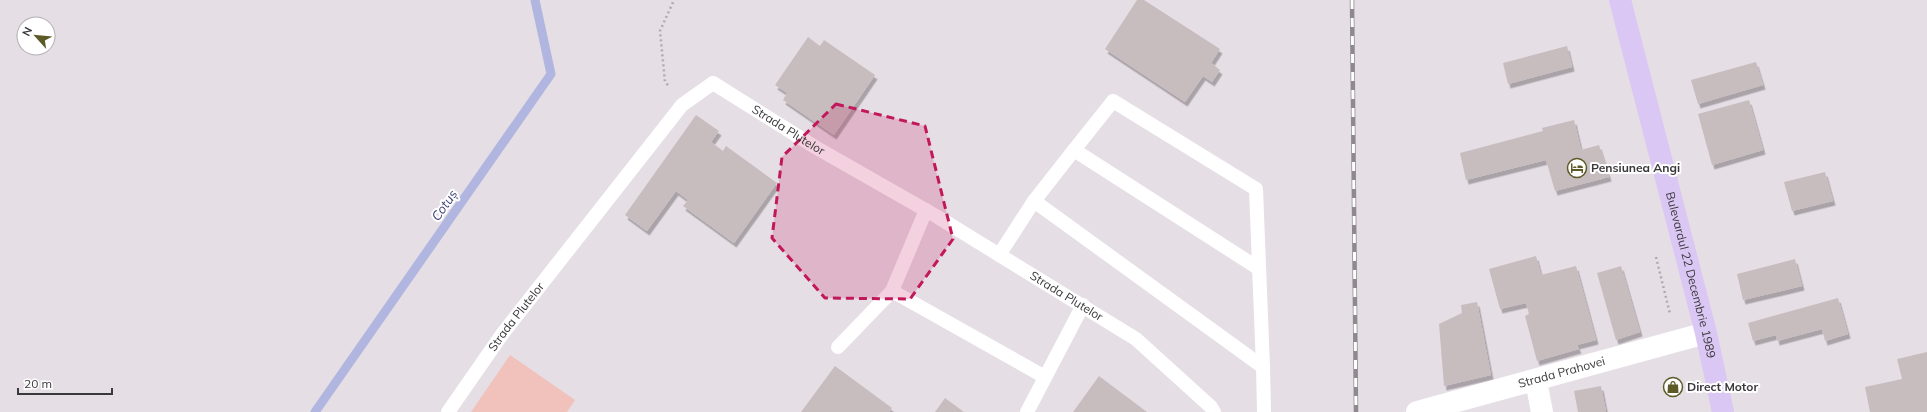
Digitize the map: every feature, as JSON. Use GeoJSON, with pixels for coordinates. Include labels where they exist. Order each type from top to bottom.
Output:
{"type":"FeatureCollection","features":[{"type":"Feature","properties":{"kind":"main road","name":"Bulevardul 22 Decembrie 1989"},"geometry":{"type":"LineString","coordinates":[[1620,0],[1706,333],[1723,412]]}},
{"type":"Feature","properties":{"kind":"street","name":"Strada Prahovei"},"geometry":{"type":"LineString","coordinates":[[1416,412],[1536,381],[1706,333]]}},
{"type":"Feature","properties":{"kind":"street"},"geometry":{"type":"LineString","coordinates":[[1536,381],[1542,412]]}},
{"type":"Feature","properties":{"kind":"lane","name":"Strada Plutelor"},"geometry":{"type":"LineString","coordinates":[[448,412],[503,333],[682,105],[713,83],[814,147],[926,210],[1136,338],[1211,407],[1214,412]]}},
{"type":"Feature","properties":{"kind":"lane"},"geometry":{"type":"LineString","coordinates":[[999,254],[1034,201],[1113,101],[1256,189],[1264,412]]}},
{"type":"Feature","properties":{"kind":"lane"},"geometry":{"type":"LineString","coordinates":[[1074,150],[1258,268]]}},
{"type":"Feature","properties":{"kind":"lane"},"geometry":{"type":"LineString","coordinates":[[1034,201],[1263,367]]}},
{"type":"Feature","properties":{"kind":"lane"},"geometry":{"type":"LineString","coordinates":[[838,347],[892,291],[926,210]]}},
{"type":"Feature","properties":{"kind":"lane"},"geometry":{"type":"LineString","coordinates":[[892,291],[1045,378]]}},
{"type":"Feature","properties":{"kind":"lane"},"geometry":{"type":"LineString","coordinates":[[1027,412],[1083,305]]}},
{"type":"Feature","properties":{"kind":"path"},"geometry":{"type":"LineString","coordinates":[[674,0],[660,31],[665,82],[682,105]]}},
{"type":"Feature","properties":{"kind":"highlighted area"},"geometry":{"type":"Polygon","coordinates":[[[836,104],[925,126],[953,239],[910,299],[825,298],[772,238],[782,157],[836,104]]]}},
{"type":"Feature","properties":{"kind":"shaded area"},"geometry":{"type":"Polygon","coordinates":[[[510,355],[575,400],[567,412],[471,412],[510,355]]]}},
{"type":"Feature","properties":{"kind":"building"},"geometry":{"type":"Polygon","coordinates":[[[1137,0],[1144,0],[1220,49],[1211,63],[1220,70],[1212,82],[1203,76],[1185,102],[1105,49],[1137,0]]]}},
{"type":"Feature","properties":{"kind":"building"},"geometry":{"type":"Polygon","coordinates":[[[808,37],[820,46],[824,40],[875,75],[834,135],[783,100],[787,93],[775,85],[808,37]]]}},
{"type":"Feature","properties":{"kind":"building"},"geometry":{"type":"Polygon","coordinates":[[[1567,46],[1572,67],[1508,84],[1503,63],[1567,46]]]}},
{"type":"Feature","properties":{"kind":"building"},"geometry":{"type":"Polygon","coordinates":[[[1756,62],[1763,85],[1698,104],[1691,80],[1756,62]]]}},
{"type":"Feature","properties":{"kind":"building"},"geometry":{"type":"Polygon","coordinates":[[[1749,100],[1763,150],[1712,165],[1698,114],[1749,100]]]}},
{"type":"Feature","properties":{"kind":"building"},"geometry":{"type":"Polygon","coordinates":[[[696,115],[719,131],[711,142],[723,151],[726,146],[777,183],[734,243],[683,206],[688,200],[676,191],[647,231],[625,215],[696,115]]]}},
{"type":"Feature","properties":{"kind":"building"},"geometry":{"type":"Polygon","coordinates":[[[1574,120],[1581,150],[1599,145],[1609,177],[1555,191],[1546,160],[1466,180],[1460,153],[1543,131],[1542,128],[1574,120]]]}},
{"type":"Feature","properties":{"kind":"building"},"geometry":{"type":"Polygon","coordinates":[[[1825,172],[1833,201],[1792,211],[1784,182],[1825,172]]]}},
{"type":"Feature","properties":{"kind":"building"},"geometry":{"type":"Polygon","coordinates":[[[1536,256],[1541,275],[1576,266],[1596,340],[1577,345],[1579,349],[1537,361],[1525,316],[1529,314],[1526,303],[1500,309],[1489,269],[1536,256]]]}},
{"type":"Feature","properties":{"kind":"building"},"geometry":{"type":"Polygon","coordinates":[[[1795,259],[1802,286],[1743,300],[1737,274],[1795,259]]]}},
{"type":"Feature","properties":{"kind":"building"},"geometry":{"type":"Polygon","coordinates":[[[1621,266],[1640,332],[1616,340],[1597,273],[1621,266]]]}},
{"type":"Feature","properties":{"kind":"building"},"geometry":{"type":"Polygon","coordinates":[[[1838,298],[1848,334],[1825,341],[1822,329],[1777,341],[1776,335],[1753,341],[1748,323],[1838,298]]]}},
{"type":"Feature","properties":{"kind":"building"},"geometry":{"type":"Polygon","coordinates":[[[1477,302],[1491,375],[1444,386],[1439,324],[1462,313],[1461,305],[1477,302]]]}},
{"type":"Feature","properties":{"kind":"building"},"geometry":{"type":"Polygon","coordinates":[[[1927,352],[1927,412],[1870,412],[1865,387],[1902,379],[1897,359],[1927,352]]]}},
{"type":"Feature","properties":{"kind":"building"},"geometry":{"type":"Polygon","coordinates":[[[835,366],[892,408],[889,412],[801,412],[835,366]]]}},
{"type":"Feature","properties":{"kind":"building"},"geometry":{"type":"Polygon","coordinates":[[[1099,376],[1147,412],[1073,412],[1099,376]]]}},
{"type":"Feature","properties":{"kind":"building"},"geometry":{"type":"Polygon","coordinates":[[[1601,386],[1606,412],[1578,412],[1574,391],[1601,386]]]}},
{"type":"Feature","properties":{"kind":"building"},"geometry":{"type":"Polygon","coordinates":[[[945,398],[964,412],[935,412],[945,398]]]}},
{"type":"Feature","properties":{"kind":"waterway","name":"Cotuș"},"geometry":{"type":"LineString","coordinates":[[315,412],[551,74],[535,0]]}},
{"type":"Feature","properties":{"kind":"railway"},"geometry":{"type":"LineString","coordinates":[[1352,0],[1356,412]]}},
{"type":"Feature","properties":{"kind":"place","name":"Pensiunea Angi"},"geometry":{"type":"Point","coordinates":[1577,168]}},
{"type":"Feature","properties":{"kind":"place","name":"Direct Motor"},"geometry":{"type":"Point","coordinates":[1673,387]}}]}
